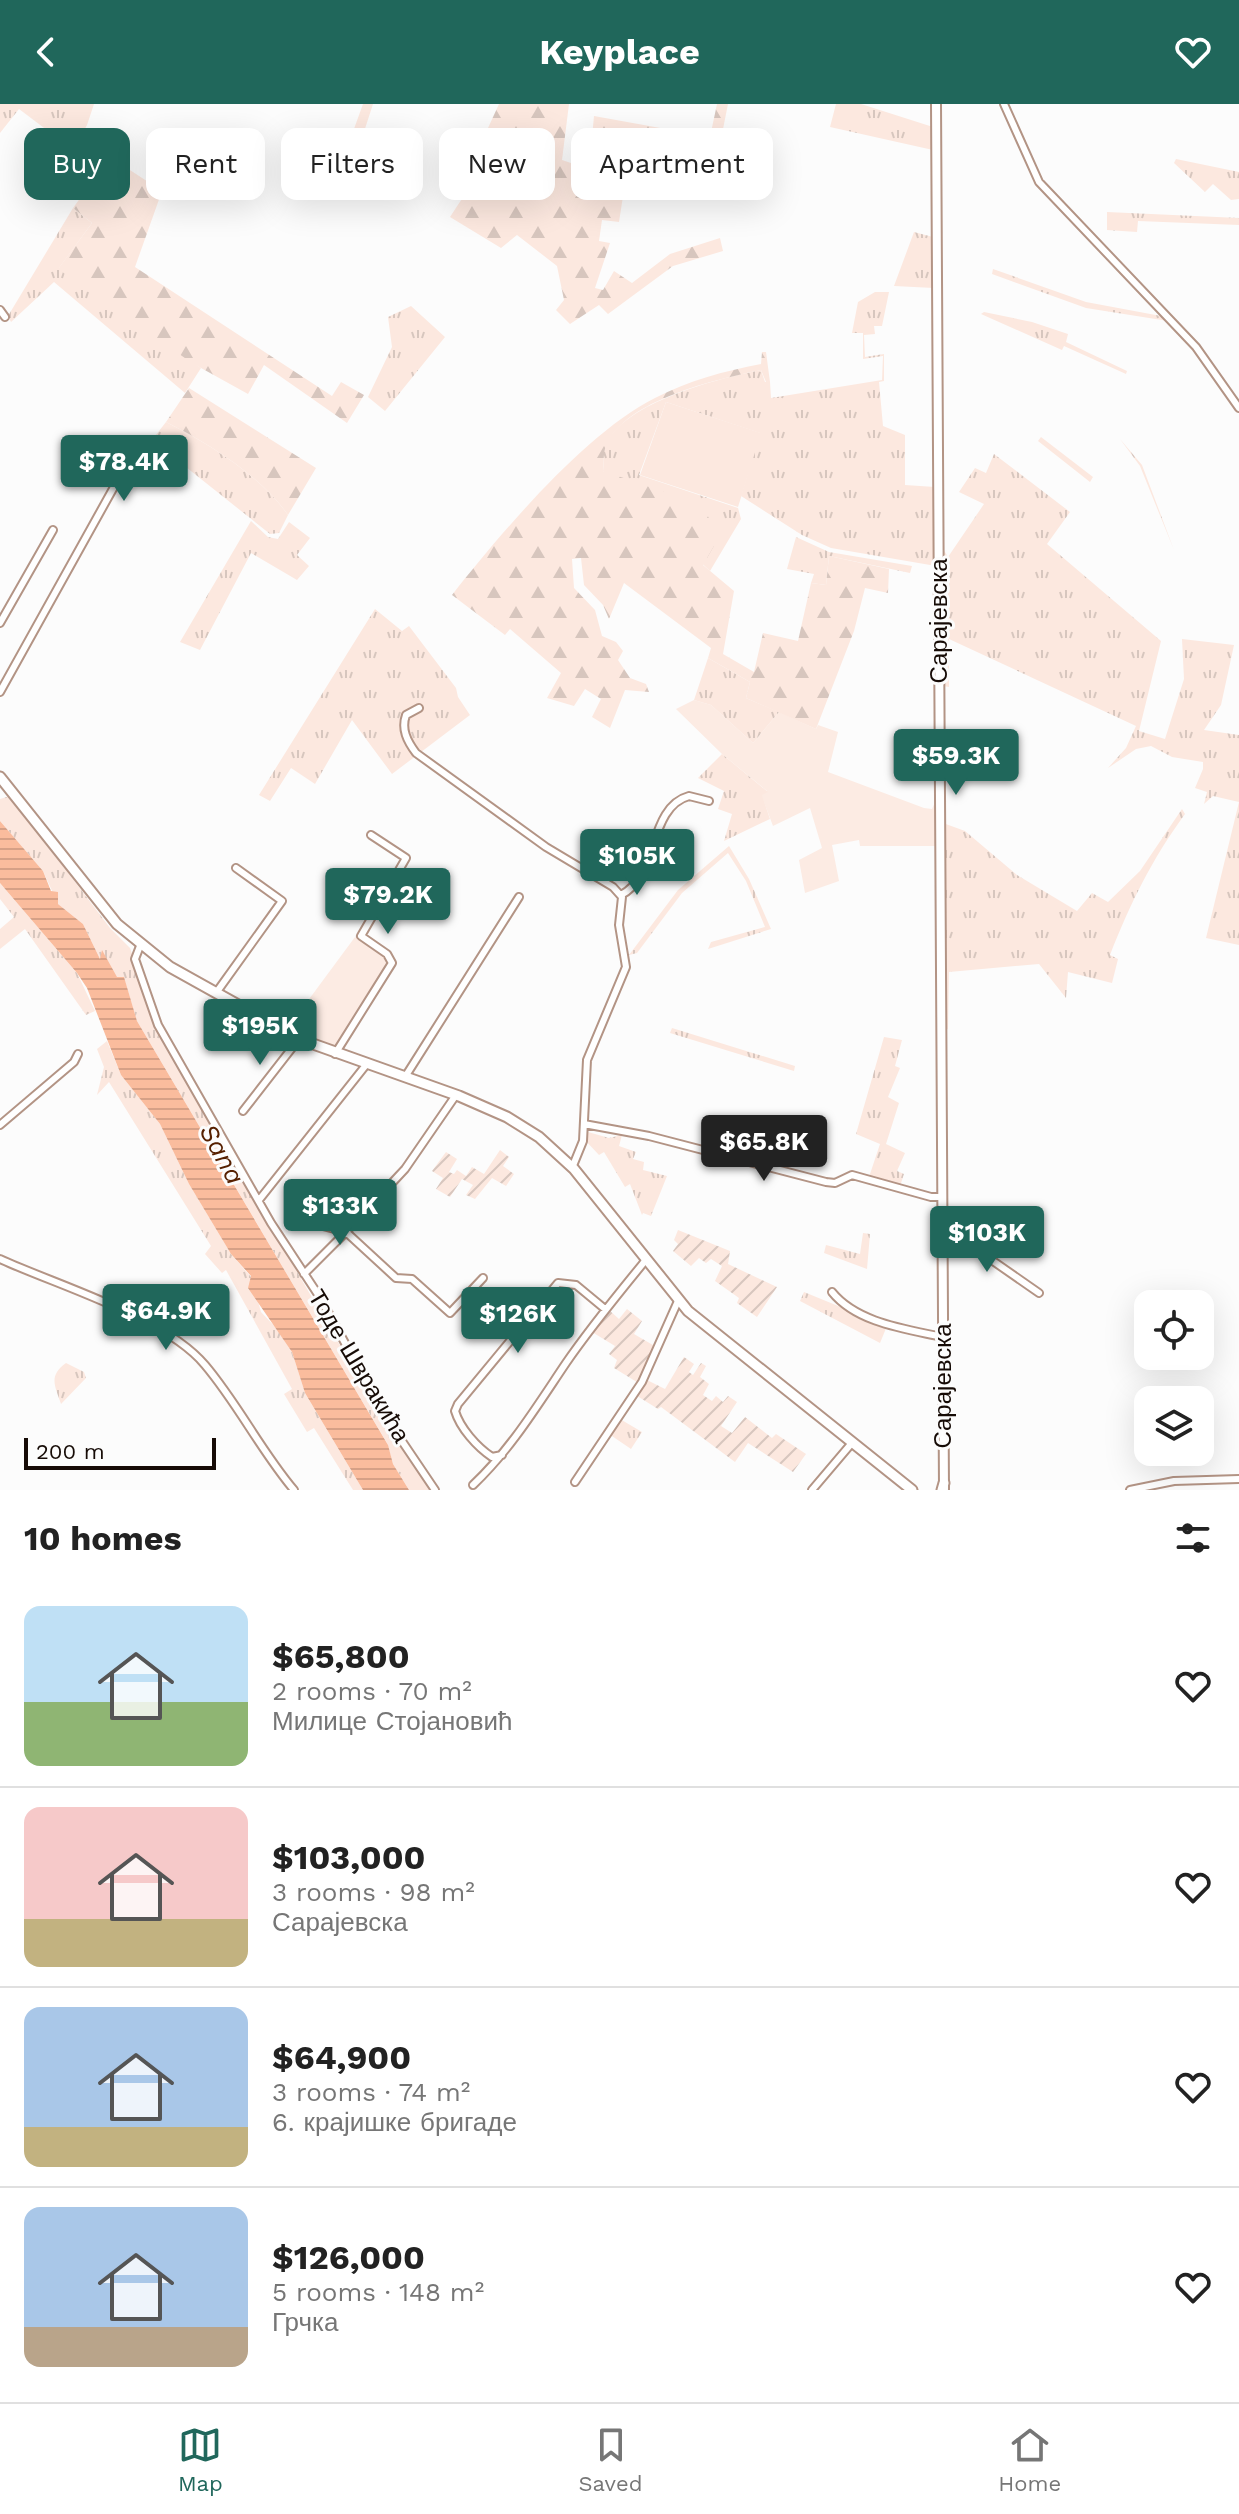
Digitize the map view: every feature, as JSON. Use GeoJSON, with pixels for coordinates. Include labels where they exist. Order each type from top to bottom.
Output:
{"type":"FeatureCollection","features":[{"type":"Feature","properties":{"kind":"main road","name":"Сарајевска"},"geometry":{"type":"LineString","coordinates":[[936,104],[943,1488]]}},
{"type":"Feature","properties":{"kind":"main road"},"geometry":{"type":"LineString","coordinates":[[0,777],[117,924],[140,946],[299,1039],[456,1095],[525,1128],[572,1168],[678,1301],[712,1332],[912,1490]]}},
{"type":"Feature","properties":{"kind":"street"},"geometry":{"type":"LineString","coordinates":[[1004,104],[1039,182],[1202,354],[1239,408]]}},
{"type":"Feature","properties":{"kind":"street"},"geometry":{"type":"LineString","coordinates":[[0,310],[5,317]]}},
{"type":"Feature","properties":{"kind":"street"},"geometry":{"type":"LineString","coordinates":[[0,692],[129,460],[140,459]]}},
{"type":"Feature","properties":{"kind":"street"},"geometry":{"type":"LineString","coordinates":[[0,623],[53,530]]}},
{"type":"Feature","properties":{"kind":"street"},"geometry":{"type":"LineString","coordinates":[[419,708],[406,715],[404,726],[406,738],[416,753],[463,789],[606,882],[621,895]]}},
{"type":"Feature","properties":{"kind":"street"},"geometry":{"type":"LineString","coordinates":[[621,895],[635,886],[673,804],[689,796],[709,801]]}},
{"type":"Feature","properties":{"kind":"street"},"geometry":{"type":"LineString","coordinates":[[335,1054],[392,963],[387,954],[361,934],[406,858],[371,835]]}},
{"type":"Feature","properties":{"kind":"street"},"geometry":{"type":"LineString","coordinates":[[216,993],[282,901],[236,868]]}},
{"type":"Feature","properties":{"kind":"street"},"geometry":{"type":"LineString","coordinates":[[572,1168],[580,1155],[587,1060],[627,960],[619,925],[621,895]]}},
{"type":"Feature","properties":{"kind":"street"},"geometry":{"type":"LineString","coordinates":[[405,1077],[519,897]]}},
{"type":"Feature","properties":{"kind":"street","name":"Тоде Швракића"},"geometry":{"type":"LineString","coordinates":[[140,946],[135,959],[158,1025],[259,1200],[321,1299],[383,1413],[435,1490]]}},
{"type":"Feature","properties":{"kind":"street"},"geometry":{"type":"LineString","coordinates":[[243,1111],[299,1039]]}},
{"type":"Feature","properties":{"kind":"street"},"geometry":{"type":"LineString","coordinates":[[0,1125],[74,1062],[78,1054]]}},
{"type":"Feature","properties":{"kind":"street"},"geometry":{"type":"LineString","coordinates":[[259,1200],[366,1065]]}},
{"type":"Feature","properties":{"kind":"street"},"geometry":{"type":"LineString","coordinates":[[304,1274],[405,1169],[456,1095]]}},
{"type":"Feature","properties":{"kind":"street"},"geometry":{"type":"LineString","coordinates":[[584,1124],[649,1136],[826,1182],[835,1183],[852,1175],[931,1197],[943,1197]]}},
{"type":"Feature","properties":{"kind":"street"},"geometry":{"type":"LineString","coordinates":[[306,1216],[315,1224],[346,1232],[396,1278],[412,1279],[450,1313],[483,1278]]}},
{"type":"Feature","properties":{"kind":"street"},"geometry":{"type":"LineString","coordinates":[[943,1233],[960,1238],[1039,1293]]}},
{"type":"Feature","properties":{"kind":"street"},"geometry":{"type":"LineString","coordinates":[[0,1259],[146,1323],[189,1350],[205,1365],[294,1490]]}},
{"type":"Feature","properties":{"kind":"street"},"geometry":{"type":"LineString","coordinates":[[473,1485],[502,1455],[605,1309],[645,1261]]}},
{"type":"Feature","properties":{"kind":"street"},"geometry":{"type":"LineString","coordinates":[[502,1455],[492,1457],[474,1440],[456,1417],[458,1404],[558,1283],[576,1285],[605,1309]]}},
{"type":"Feature","properties":{"kind":"street"},"geometry":{"type":"LineString","coordinates":[[832,1292],[844,1305],[871,1318],[942,1337]]}},
{"type":"Feature","properties":{"kind":"street"},"geometry":{"type":"LineString","coordinates":[[575,1482],[642,1382],[678,1301]]}},
{"type":"Feature","properties":{"kind":"street"},"geometry":{"type":"LineString","coordinates":[[812,1490],[851,1444]]}},
{"type":"Feature","properties":{"kind":"street"},"geometry":{"type":"LineString","coordinates":[[1130,1490],[1174,1481],[1239,1479]]}},
{"type":"Feature","properties":{"kind":"shaded area"},"geometry":{"type":"Polygon","coordinates":[[[694,700],[711,705],[753,743],[779,712],[816,729],[818,725],[838,732],[828,772],[924,808],[932,809],[936,800],[936,846],[860,846],[859,840],[832,845],[839,881],[805,893],[799,860],[822,848],[810,808],[773,826],[761,794],[767,791],[722,754],[676,709],[694,700]]]}},
{"type":"Feature","properties":{"kind":"shaded area"},"geometry":{"type":"Polygon","coordinates":[[[0,821],[43,871],[51,891],[58,892],[58,904],[83,924],[100,959],[102,950],[117,977],[124,977],[137,1021],[388,1445],[393,1464],[409,1490],[363,1490],[305,1393],[292,1352],[248,1288],[251,1276],[231,1254],[189,1184],[160,1124],[121,1075],[87,988],[0,883],[0,821]]]}},
{"type":"Feature","properties":{"kind":"shaded area"},"geometry":{"type":"Polygon","coordinates":[[[355,937],[385,954],[390,962],[334,1050],[287,1029],[355,937]]]}},
{"type":"Feature","properties":{"kind":"green space"},"geometry":{"type":"Polygon","coordinates":[[[0,104],[94,104],[85,128],[44,128],[19,109],[0,133],[0,104]]]}},
{"type":"Feature","properties":{"kind":"green space"},"geometry":{"type":"Polygon","coordinates":[[[363,104],[373,104],[365,128],[354,128],[363,104]]]}},
{"type":"Feature","properties":{"kind":"green space"},"geometry":{"type":"Polygon","coordinates":[[[499,104],[569,104],[562,160],[571,163],[571,200],[622,200],[619,222],[602,220],[599,241],[610,243],[595,288],[603,290],[614,271],[632,283],[670,254],[720,238],[723,251],[673,266],[608,314],[599,305],[570,324],[556,310],[564,300],[557,266],[517,235],[501,248],[450,217],[461,200],[555,200],[555,128],[488,128],[499,104]]]}},
{"type":"Feature","properties":{"kind":"green space"},"geometry":{"type":"Polygon","coordinates":[[[717,104],[728,104],[723,128],[712,128],[717,104]]]}},
{"type":"Feature","properties":{"kind":"green space"},"geometry":{"type":"Polygon","coordinates":[[[836,104],[861,104],[933,127],[933,150],[830,127],[836,104]]]}},
{"type":"Feature","properties":{"kind":"green space"},"geometry":{"type":"Polygon","coordinates":[[[594,116],[660,128],[593,128],[594,116]]]}},
{"type":"Feature","properties":{"kind":"green space"},"geometry":{"type":"Polygon","coordinates":[[[1176,159],[1239,172],[1239,199],[1231,200],[1213,184],[1205,192],[1174,163],[1176,159]]]}},
{"type":"Feature","properties":{"kind":"green space"},"geometry":{"type":"Polygon","coordinates":[[[130,170],[146,181],[146,200],[159,200],[135,267],[332,396],[341,382],[364,395],[347,423],[264,365],[248,394],[192,363],[58,269],[92,223],[73,208],[79,200],[130,200],[130,170]]]}},
{"type":"Feature","properties":{"kind":"green space"},"geometry":{"type":"Polygon","coordinates":[[[73,208],[92,223],[59,268],[201,368],[185,393],[54,282],[11,322],[8,316],[73,208]]]}},
{"type":"Feature","properties":{"kind":"green space"},"geometry":{"type":"Polygon","coordinates":[[[1107,212],[1239,218],[1239,225],[1138,221],[1137,232],[1107,230],[1107,212]]]}},
{"type":"Feature","properties":{"kind":"green space"},"geometry":{"type":"Polygon","coordinates":[[[914,232],[933,237],[934,288],[894,286],[914,232]]]}},
{"type":"Feature","properties":{"kind":"green space"},"geometry":{"type":"Polygon","coordinates":[[[993,269],[1086,302],[1161,316],[1168,321],[1086,308],[992,274],[993,269]]]}},
{"type":"Feature","properties":{"kind":"green space"},"geometry":{"type":"Polygon","coordinates":[[[875,292],[889,292],[882,326],[874,326],[875,334],[864,335],[865,357],[884,354],[884,381],[879,382],[883,426],[905,435],[905,485],[935,487],[936,566],[831,548],[802,535],[741,496],[760,433],[666,402],[639,475],[738,508],[741,519],[710,571],[603,471],[605,446],[615,430],[651,405],[698,386],[761,370],[765,382],[770,382],[771,398],[882,380],[883,356],[863,359],[863,333],[852,333],[858,302],[875,292]]]}},
{"type":"Feature","properties":{"kind":"green space"},"geometry":{"type":"Polygon","coordinates":[[[411,306],[445,337],[385,411],[368,397],[392,347],[388,317],[411,306]]]}},
{"type":"Feature","properties":{"kind":"green space"},"geometry":{"type":"Polygon","coordinates":[[[984,312],[1032,322],[1068,334],[1066,342],[1127,371],[1126,374],[1064,346],[1062,350],[981,314],[984,312]]]}},
{"type":"Feature","properties":{"kind":"green space"},"geometry":{"type":"Polygon","coordinates":[[[762,352],[766,352],[770,382],[766,382],[761,370],[698,386],[652,404],[616,430],[605,449],[603,471],[703,505],[718,539],[703,565],[734,591],[723,654],[754,672],[763,633],[798,641],[811,583],[826,585],[829,556],[889,569],[888,593],[865,588],[854,631],[816,729],[746,698],[750,682],[708,658],[711,648],[624,583],[609,619],[603,605],[584,585],[581,558],[572,559],[574,588],[595,610],[602,636],[616,642],[623,651],[618,660],[630,678],[646,684],[649,692],[625,690],[610,728],[592,717],[601,699],[585,689],[574,706],[547,698],[561,673],[510,629],[505,635],[452,595],[546,486],[601,435],[628,414],[668,392],[706,377],[761,364],[762,352]]]}},
{"type":"Feature","properties":{"kind":"green space"},"geometry":{"type":"Polygon","coordinates":[[[189,388],[316,468],[288,515],[249,474],[166,422],[189,388]]]}},
{"type":"Feature","properties":{"kind":"green space"},"geometry":{"type":"Polygon","coordinates":[[[666,402],[761,433],[738,507],[640,475],[666,402]]]}},
{"type":"Feature","properties":{"kind":"green space"},"geometry":{"type":"Polygon","coordinates":[[[166,422],[216,450],[263,487],[288,515],[279,533],[270,534],[152,440],[166,422]]]}},
{"type":"Feature","properties":{"kind":"green space"},"geometry":{"type":"Polygon","coordinates":[[[1041,437],[1093,477],[1090,482],[1038,441],[1041,437]]]}},
{"type":"Feature","properties":{"kind":"green space"},"geometry":{"type":"Polygon","coordinates":[[[1120,439],[1142,465],[1174,550],[1140,466],[1120,439]]]}},
{"type":"Feature","properties":{"kind":"green space"},"geometry":{"type":"Polygon","coordinates":[[[994,454],[1070,512],[1047,544],[1161,641],[1139,731],[1165,739],[1184,679],[1182,639],[1234,645],[1221,705],[1204,730],[1239,735],[1239,802],[1213,796],[1204,804],[1207,792],[1195,788],[1203,762],[1172,757],[1151,746],[1136,749],[1108,768],[1126,748],[1136,726],[949,639],[949,687],[943,686],[942,547],[948,557],[984,504],[959,492],[975,468],[986,473],[994,454]]]}},
{"type":"Feature","properties":{"kind":"green space"},"geometry":{"type":"Polygon","coordinates":[[[251,521],[268,537],[278,539],[289,522],[310,538],[297,555],[309,566],[297,580],[251,553],[200,650],[180,642],[251,521]]]}},
{"type":"Feature","properties":{"kind":"green space"},"geometry":{"type":"Polygon","coordinates":[[[796,537],[829,552],[912,566],[910,573],[829,556],[826,585],[811,583],[814,574],[787,569],[796,537]]]}},
{"type":"Feature","properties":{"kind":"green space"},"geometry":{"type":"Polygon","coordinates":[[[375,609],[402,631],[409,626],[456,688],[470,715],[392,774],[352,720],[315,784],[291,768],[270,801],[259,795],[375,609]]]}},
{"type":"Feature","properties":{"kind":"green space"},"geometry":{"type":"Polygon","coordinates":[[[708,658],[750,682],[746,698],[779,712],[753,743],[711,705],[694,700],[708,658]]]}},
{"type":"Feature","properties":{"kind":"green space"},"geometry":{"type":"Polygon","coordinates":[[[722,754],[768,792],[762,795],[770,819],[724,841],[732,814],[718,809],[724,791],[698,778],[722,754]]]}},
{"type":"Feature","properties":{"kind":"green space"},"geometry":{"type":"Polygon","coordinates":[[[10,796],[110,928],[130,948],[159,1029],[181,1073],[387,1426],[431,1490],[409,1490],[393,1464],[387,1443],[137,1021],[124,978],[117,978],[101,961],[83,924],[58,904],[43,871],[0,821],[0,799],[10,796]]]}},
{"type":"Feature","properties":{"kind":"green space"},"geometry":{"type":"Polygon","coordinates":[[[1239,802],[1239,945],[1206,938],[1239,802]]]}},
{"type":"Feature","properties":{"kind":"green space"},"geometry":{"type":"Polygon","coordinates":[[[1182,809],[1185,814],[1143,882],[1110,955],[1118,959],[1112,983],[1068,972],[1066,998],[1039,964],[949,972],[948,1029],[944,1030],[943,823],[965,831],[1017,875],[1077,911],[1092,893],[1108,902],[1140,871],[1182,809]]]}},
{"type":"Feature","properties":{"kind":"green space"},"geometry":{"type":"Polygon","coordinates":[[[729,846],[749,879],[771,929],[708,949],[711,942],[765,927],[746,881],[728,853],[682,893],[637,953],[629,955],[678,890],[729,846]]]}},
{"type":"Feature","properties":{"kind":"green space"},"geometry":{"type":"Polygon","coordinates":[[[0,883],[77,973],[95,1011],[86,1015],[25,929],[0,949],[0,929],[14,917],[0,899],[0,883]]]}},
{"type":"Feature","properties":{"kind":"green space"},"geometry":{"type":"Polygon","coordinates":[[[672,1028],[795,1066],[794,1071],[670,1033],[672,1028]]]}},
{"type":"Feature","properties":{"kind":"green space"},"geometry":{"type":"Polygon","coordinates":[[[884,1037],[902,1040],[895,1066],[900,1068],[888,1097],[899,1103],[886,1144],[905,1153],[897,1171],[904,1174],[900,1186],[869,1177],[880,1144],[856,1134],[884,1037]]]}},
{"type":"Feature","properties":{"kind":"green space"},"geometry":{"type":"Polygon","coordinates":[[[107,1041],[121,1075],[160,1124],[189,1184],[231,1254],[251,1277],[261,1312],[281,1333],[292,1352],[305,1393],[363,1490],[353,1490],[314,1428],[307,1432],[284,1394],[292,1389],[226,1270],[222,1273],[205,1254],[211,1246],[109,1082],[97,1095],[104,1067],[97,1049],[107,1041]]]}},
{"type":"Feature","properties":{"kind":"green space"},"geometry":{"type":"Polygon","coordinates":[[[588,1132],[609,1138],[622,1135],[619,1146],[636,1152],[633,1159],[644,1162],[643,1170],[667,1176],[651,1216],[642,1215],[630,1184],[625,1187],[604,1152],[599,1155],[583,1138],[588,1132]]]}},
{"type":"Feature","properties":{"kind":"green space"},"geometry":{"type":"Polygon","coordinates":[[[500,1150],[509,1157],[503,1166],[514,1174],[506,1186],[492,1178],[475,1199],[466,1195],[473,1185],[462,1179],[450,1197],[436,1189],[443,1178],[432,1171],[446,1152],[457,1159],[449,1172],[454,1174],[457,1170],[466,1176],[472,1167],[484,1174],[500,1150]]]}},
{"type":"Feature","properties":{"kind":"green space"},"geometry":{"type":"Polygon","coordinates":[[[678,1230],[730,1251],[728,1264],[777,1287],[757,1317],[737,1303],[739,1298],[715,1281],[722,1266],[711,1259],[706,1263],[699,1258],[691,1266],[673,1251],[678,1244],[674,1240],[678,1230]]]}},
{"type":"Feature","properties":{"kind":"green space"},"geometry":{"type":"Polygon","coordinates":[[[863,1233],[870,1234],[867,1269],[824,1253],[826,1245],[860,1254],[863,1233]]]}},
{"type":"Feature","properties":{"kind":"green space"},"geometry":{"type":"Polygon","coordinates":[[[804,1292],[887,1326],[880,1343],[800,1301],[804,1292]]]}},
{"type":"Feature","properties":{"kind":"green space"},"geometry":{"type":"Polygon","coordinates":[[[627,1309],[642,1321],[634,1334],[658,1348],[643,1378],[665,1389],[684,1357],[694,1364],[689,1372],[693,1375],[701,1363],[706,1366],[700,1377],[709,1384],[703,1395],[712,1401],[716,1396],[723,1402],[728,1396],[737,1402],[721,1426],[732,1433],[745,1417],[772,1438],[776,1434],[806,1454],[793,1472],[748,1443],[735,1462],[661,1407],[658,1409],[634,1394],[640,1384],[614,1368],[617,1360],[609,1354],[615,1346],[592,1332],[609,1310],[619,1319],[627,1309]]]}},
{"type":"Feature","properties":{"kind":"green space"},"geometry":{"type":"Polygon","coordinates":[[[66,1363],[84,1372],[86,1378],[61,1404],[55,1377],[66,1363]]]}},
{"type":"Feature","properties":{"kind":"green space"},"geometry":{"type":"Polygon","coordinates":[[[620,1419],[642,1432],[631,1449],[609,1434],[620,1419]]]}},
{"type":"Feature","properties":{"kind":"water label","name":"Sana"},"geometry":{"type":"Point","coordinates":[222,1154]}}]}
